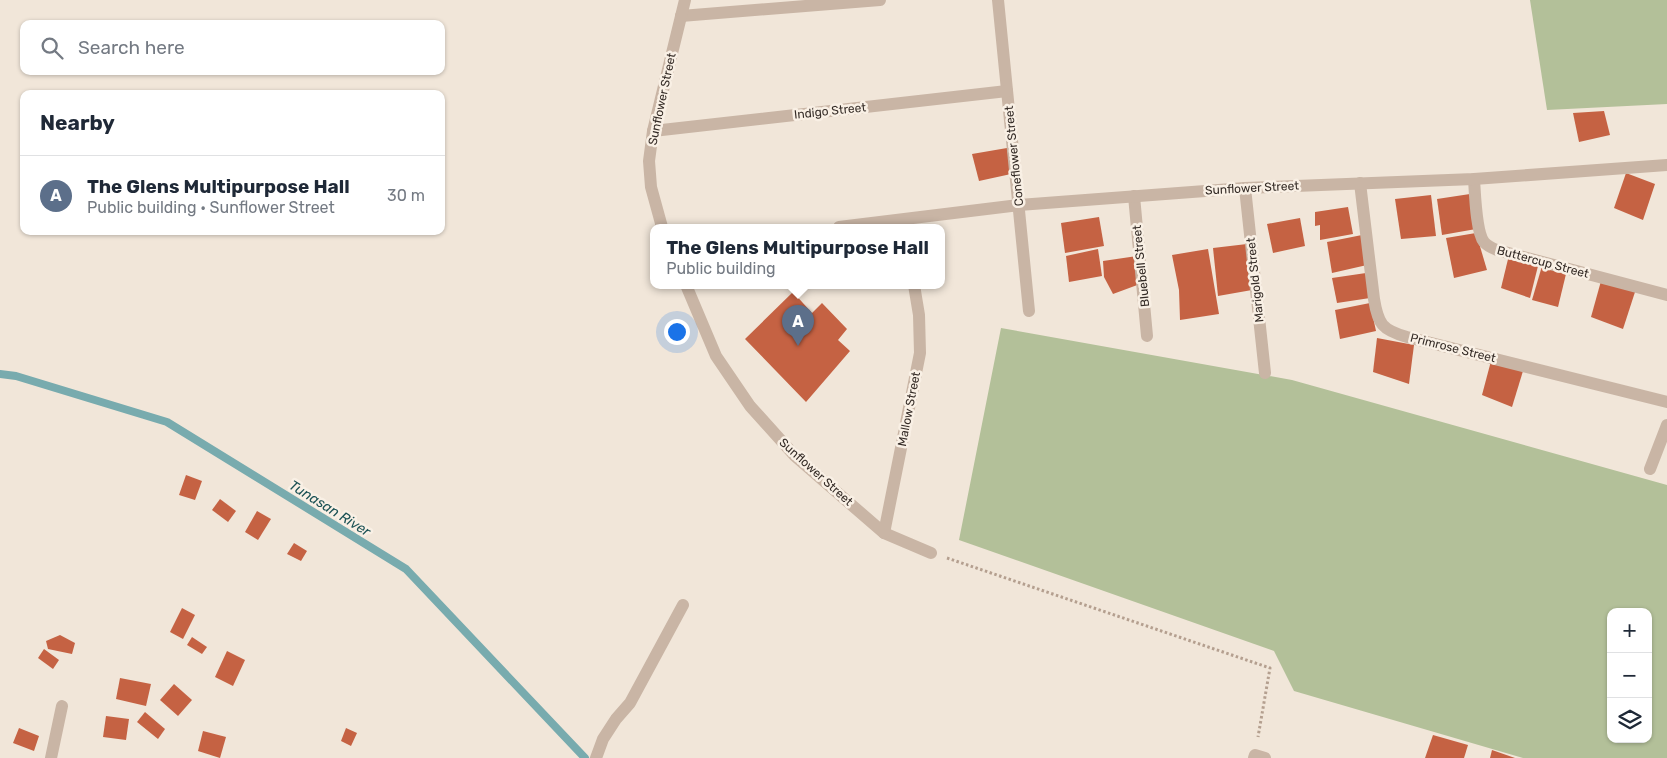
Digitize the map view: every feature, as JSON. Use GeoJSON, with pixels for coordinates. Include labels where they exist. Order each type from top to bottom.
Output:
{"type":"FeatureCollection","features":[{"type":"Feature","properties":{"kind":"street","name":"Sunflower Street"},"geometry":{"type":"LineString","coordinates":[[661,224],[651,188],[649,161],[653,131],[685,0]]}},
{"type":"Feature","properties":{"kind":"street"},"geometry":{"type":"LineString","coordinates":[[681,16],[880,0]]}},
{"type":"Feature","properties":{"kind":"street","name":"Coneflower Street"},"geometry":{"type":"LineString","coordinates":[[998,0],[1029,312]]}},
{"type":"Feature","properties":{"kind":"street","name":"Indigo Street"},"geometry":{"type":"LineString","coordinates":[[653,131],[1006,91]]}},
{"type":"Feature","properties":{"kind":"street","name":"Sunflower Street"},"geometry":{"type":"LineString","coordinates":[[888,224],[1019,205],[1134,196],[1360,182],[1474,179],[1667,165]]}},
{"type":"Feature","properties":{"kind":"street","name":"Buttercup Street"},"geometry":{"type":"LineString","coordinates":[[1474,179],[1479,230],[1482,240],[1488,246],[1667,295]]}},
{"type":"Feature","properties":{"kind":"street","name":"Primrose Street"},"geometry":{"type":"LineString","coordinates":[[1360,182],[1376,313],[1382,326],[1393,333],[1407,337],[1667,402]]}},
{"type":"Feature","properties":{"kind":"street","name":"Marigold Street"},"geometry":{"type":"LineString","coordinates":[[1245,188],[1265,372]]}},
{"type":"Feature","properties":{"kind":"street","name":"Bluebell Street"},"geometry":{"type":"LineString","coordinates":[[1134,196],[1148,336]]}},
{"type":"Feature","properties":{"kind":"street","name":"Sunflower Street"},"geometry":{"type":"LineString","coordinates":[[688,289],[716,356],[750,406],[794,456],[884,533],[931,553]]}},
{"type":"Feature","properties":{"kind":"street","name":"Mallow Street"},"geometry":{"type":"LineString","coordinates":[[884,533],[920,353],[915,289]]}},
{"type":"Feature","properties":{"kind":"street"},"geometry":{"type":"LineString","coordinates":[[1650,469],[1667,425]]}},
{"type":"Feature","properties":{"kind":"street"},"geometry":{"type":"LineString","coordinates":[[596,758],[604,739],[616,719],[630,703],[683,605]]}},
{"type":"Feature","properties":{"kind":"street"},"geometry":{"type":"LineString","coordinates":[[51,758],[62,706]]}},
{"type":"Feature","properties":{"kind":"path"},"geometry":{"type":"LineString","coordinates":[[931,553],[1270,668],[1258,757]]}},
{"type":"Feature","properties":{"kind":"green space"},"geometry":{"type":"Polygon","coordinates":[[[1530,0],[1667,0],[1667,104],[1547,110],[1530,0]]]}},
{"type":"Feature","properties":{"kind":"green space"},"geometry":{"type":"Polygon","coordinates":[[[1001,328],[1292,380],[1667,485],[1667,758],[1523,758],[1294,691],[1274,651],[959,540],[1001,328]]]}},
{"type":"Feature","properties":{"kind":"building"},"geometry":{"type":"Polygon","coordinates":[[[1604,111],[1610,135],[1579,142],[1573,113],[1604,111]]]}},
{"type":"Feature","properties":{"kind":"building"},"geometry":{"type":"Polygon","coordinates":[[[1007,148],[1011,174],[979,181],[972,154],[1007,148]]]}},
{"type":"Feature","properties":{"kind":"building"},"geometry":{"type":"Polygon","coordinates":[[[1626,173],[1655,184],[1643,220],[1614,208],[1626,173]]]}},
{"type":"Feature","properties":{"kind":"building"},"geometry":{"type":"Polygon","coordinates":[[[1470,194],[1476,229],[1442,235],[1437,199],[1470,194]]]}},
{"type":"Feature","properties":{"kind":"building"},"geometry":{"type":"Polygon","coordinates":[[[1431,195],[1436,236],[1401,239],[1395,199],[1431,195]]]}},
{"type":"Feature","properties":{"kind":"building"},"geometry":{"type":"Polygon","coordinates":[[[1348,207],[1353,234],[1320,240],[1320,225],[1315,226],[1315,212],[1348,207]]]}},
{"type":"Feature","properties":{"kind":"building"},"geometry":{"type":"Polygon","coordinates":[[[1099,217],[1104,246],[1065,253],[1061,223],[1099,217]]]}},
{"type":"Feature","properties":{"kind":"building"},"geometry":{"type":"Polygon","coordinates":[[[1300,218],[1305,246],[1273,253],[1267,224],[1300,218]]]}},
{"type":"Feature","properties":{"kind":"building"},"geometry":{"type":"Polygon","coordinates":[[[1476,233],[1487,270],[1454,278],[1446,238],[1476,233]]]}},
{"type":"Feature","properties":{"kind":"building"},"geometry":{"type":"Polygon","coordinates":[[[1362,235],[1367,265],[1332,273],[1327,242],[1362,235]]]}},
{"type":"Feature","properties":{"kind":"building"},"geometry":{"type":"Polygon","coordinates":[[[1247,244],[1252,290],[1218,296],[1213,248],[1247,244]]]}},
{"type":"Feature","properties":{"kind":"building"},"geometry":{"type":"Polygon","coordinates":[[[1098,249],[1102,276],[1069,282],[1066,256],[1098,249]]]}},
{"type":"Feature","properties":{"kind":"building"},"geometry":{"type":"Polygon","coordinates":[[[1208,249],[1219,314],[1180,320],[1179,290],[1172,255],[1208,249]]]}},
{"type":"Feature","properties":{"kind":"building"},"geometry":{"type":"Polygon","coordinates":[[[1509,255],[1538,266],[1530,298],[1501,288],[1509,255]]]}},
{"type":"Feature","properties":{"kind":"building"},"geometry":{"type":"Polygon","coordinates":[[[1137,256],[1140,284],[1113,294],[1104,277],[1103,261],[1137,256]]]}},
{"type":"Feature","properties":{"kind":"building"},"geometry":{"type":"Polygon","coordinates":[[[1542,266],[1566,274],[1558,307],[1532,300],[1542,266]]]}},
{"type":"Feature","properties":{"kind":"building"},"geometry":{"type":"Polygon","coordinates":[[[1366,273],[1370,298],[1337,303],[1332,278],[1366,273]]]}},
{"type":"Feature","properties":{"kind":"building"},"geometry":{"type":"Polygon","coordinates":[[[1601,281],[1635,292],[1623,329],[1591,317],[1601,281]]]}},
{"type":"Feature","properties":{"kind":"building"},"geometry":{"type":"Polygon","coordinates":[[[793,292],[812,313],[822,303],[847,329],[838,340],[850,351],[806,402],[745,339],[793,292]]]}},
{"type":"Feature","properties":{"kind":"building"},"geometry":{"type":"Polygon","coordinates":[[[1370,303],[1376,331],[1340,339],[1335,310],[1370,303]]]}},
{"type":"Feature","properties":{"kind":"building"},"geometry":{"type":"Polygon","coordinates":[[[1377,338],[1414,345],[1409,384],[1373,372],[1377,338]]]}},
{"type":"Feature","properties":{"kind":"building"},"geometry":{"type":"Polygon","coordinates":[[[1491,361],[1523,371],[1512,407],[1482,395],[1491,361]]]}},
{"type":"Feature","properties":{"kind":"building"},"geometry":{"type":"Polygon","coordinates":[[[186,475],[202,481],[195,500],[179,495],[186,475]]]}},
{"type":"Feature","properties":{"kind":"building"},"geometry":{"type":"Polygon","coordinates":[[[220,499],[236,511],[228,522],[212,510],[220,499]]]}},
{"type":"Feature","properties":{"kind":"building"},"geometry":{"type":"Polygon","coordinates":[[[257,511],[271,519],[258,540],[245,532],[257,511]]]}},
{"type":"Feature","properties":{"kind":"building"},"geometry":{"type":"Polygon","coordinates":[[[294,543],[307,551],[301,561],[287,554],[294,543]]]}},
{"type":"Feature","properties":{"kind":"building"},"geometry":{"type":"Polygon","coordinates":[[[182,608],[195,615],[183,639],[170,632],[182,608]]]}},
{"type":"Feature","properties":{"kind":"building"},"geometry":{"type":"Polygon","coordinates":[[[60,635],[75,643],[72,654],[48,649],[46,641],[60,635]]]}},
{"type":"Feature","properties":{"kind":"building"},"geometry":{"type":"Polygon","coordinates":[[[192,637],[207,647],[202,654],[187,645],[192,637]]]}},
{"type":"Feature","properties":{"kind":"building"},"geometry":{"type":"Polygon","coordinates":[[[44,649],[59,660],[53,669],[38,658],[44,649]]]}},
{"type":"Feature","properties":{"kind":"building"},"geometry":{"type":"Polygon","coordinates":[[[227,651],[245,660],[233,686],[215,677],[227,651]]]}},
{"type":"Feature","properties":{"kind":"building"},"geometry":{"type":"Polygon","coordinates":[[[120,678],[151,684],[146,706],[116,699],[120,678]]]}},
{"type":"Feature","properties":{"kind":"building"},"geometry":{"type":"Polygon","coordinates":[[[174,684],[192,700],[178,716],[160,700],[174,684]]]}},
{"type":"Feature","properties":{"kind":"building"},"geometry":{"type":"Polygon","coordinates":[[[145,712],[165,729],[158,739],[137,722],[145,712]]]}},
{"type":"Feature","properties":{"kind":"building"},"geometry":{"type":"Polygon","coordinates":[[[106,716],[129,719],[126,740],[103,737],[106,716]]]}},
{"type":"Feature","properties":{"kind":"building"},"geometry":{"type":"Polygon","coordinates":[[[19,728],[39,736],[34,751],[13,743],[19,728]]]}},
{"type":"Feature","properties":{"kind":"building"},"geometry":{"type":"Polygon","coordinates":[[[346,728],[357,733],[351,746],[341,741],[346,728]]]}},
{"type":"Feature","properties":{"kind":"building"},"geometry":{"type":"Polygon","coordinates":[[[203,731],[226,737],[220,758],[198,751],[203,731]]]}},
{"type":"Feature","properties":{"kind":"building"},"geometry":{"type":"Polygon","coordinates":[[[1433,735],[1468,745],[1464,758],[1425,758],[1433,735]]]}},
{"type":"Feature","properties":{"kind":"building"},"geometry":{"type":"Polygon","coordinates":[[[1492,750],[1515,758],[1490,758],[1492,750]]]}},
{"type":"Feature","properties":{"kind":"waterway","name":"Tunasan River"},"geometry":{"type":"LineString","coordinates":[[0,374],[16,376],[167,422],[406,569],[585,758]]}},
{"type":"Feature","properties":{"kind":"place","name":"The Glens Multipurpose Hall"},"geometry":{"type":"Point","coordinates":[798,346]}}]}
